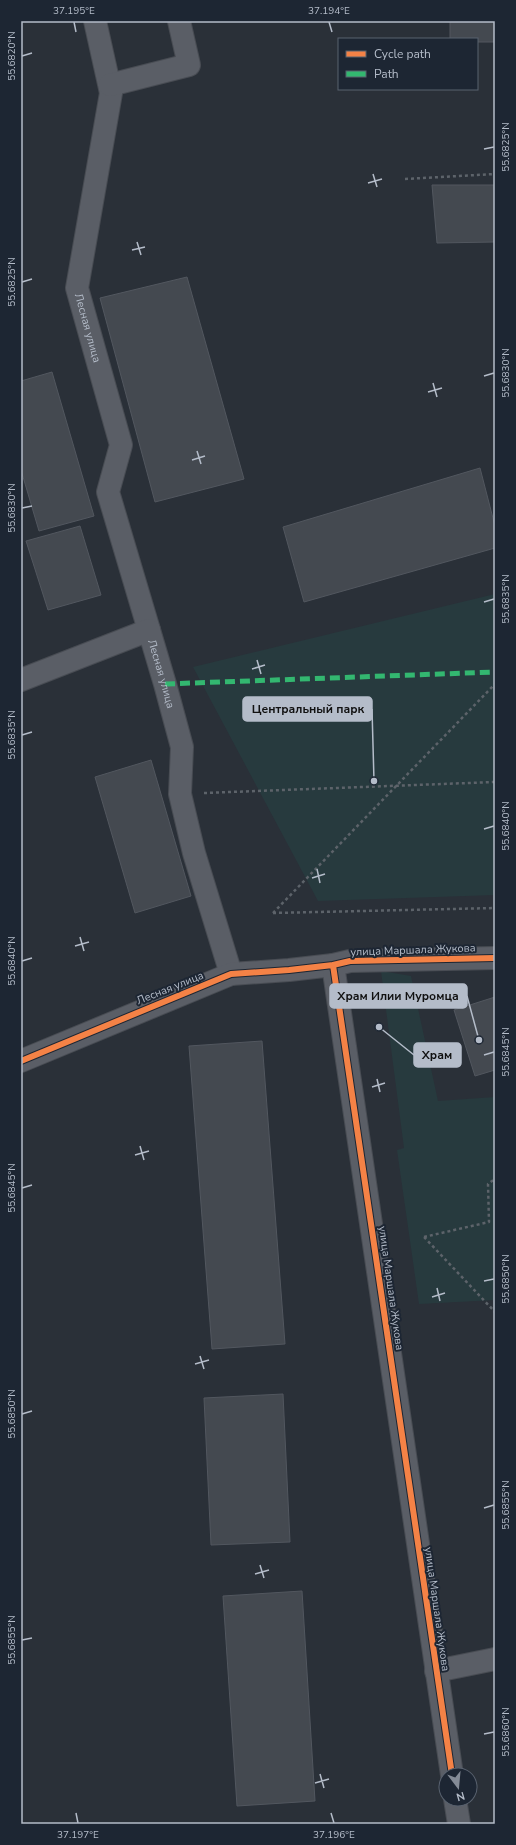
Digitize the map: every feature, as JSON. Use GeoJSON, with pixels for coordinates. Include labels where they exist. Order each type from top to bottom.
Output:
{"type":"FeatureCollection","features":[{"type":"Feature","properties":{"kind":"street","name":"Лесная улица"},"geometry":{"type":"LineString","coordinates":[[95,21],[111,93],[77,288],[121,445],[108,492],[165,684],[182,747],[180,794],[194,853],[231,974]]}},
{"type":"Feature","properties":{"kind":"street"},"geometry":{"type":"LineString","coordinates":[[110,85],[188,65],[179,21]]}},
{"type":"Feature","properties":{"kind":"street","name":"Лесная улица"},"geometry":{"type":"LineString","coordinates":[[21,680],[149,630]]}},
{"type":"Feature","properties":{"kind":"street","name":"улица Маршала Жукова"},"geometry":{"type":"LineString","coordinates":[[451,1767],[333,965],[350,961],[495,958]]}},
{"type":"Feature","properties":{"kind":"street","name":"Лесная улица"},"geometry":{"type":"LineString","coordinates":[[21,1061],[231,974],[333,965]]}},
{"type":"Feature","properties":{"kind":"street"},"geometry":{"type":"LineString","coordinates":[[436,1671],[495,1660]]}},
{"type":"Feature","properties":{"kind":"street"},"geometry":{"type":"LineString","coordinates":[[456,1807],[459,1824]]}},
{"type":"Feature","properties":{"kind":"path"},"geometry":{"type":"LineString","coordinates":[[405,179],[495,174]]}},
{"type":"Feature","properties":{"kind":"path"},"geometry":{"type":"LineString","coordinates":[[495,684],[273,913],[495,908]]}},
{"type":"Feature","properties":{"kind":"path"},"geometry":{"type":"LineString","coordinates":[[180,794],[495,782]]}},
{"type":"Feature","properties":{"kind":"path"},"geometry":{"type":"LineString","coordinates":[[495,1179],[488,1184],[489,1222],[424,1237],[495,1312]]}},
{"type":"Feature","properties":{"kind":"green space"},"geometry":{"type":"Polygon","coordinates":[[[495,594],[495,895],[318,901],[193,667],[495,594]]]}},
{"type":"Feature","properties":{"kind":"green space"},"geometry":{"type":"Polygon","coordinates":[[[381,971],[411,976],[438,1101],[495,1097],[495,1300],[419,1304],[397,1150],[404,1148],[381,971]]]}},
{"type":"Feature","properties":{"kind":"building"},"geometry":{"type":"Polygon","coordinates":[[[450,21],[495,21],[495,42],[478,42],[478,38],[450,38],[450,21]]]}},
{"type":"Feature","properties":{"kind":"building"},"geometry":{"type":"Polygon","coordinates":[[[432,185],[495,185],[495,242],[437,243],[432,185]]]}},
{"type":"Feature","properties":{"kind":"building"},"geometry":{"type":"Polygon","coordinates":[[[187,277],[244,479],[155,502],[100,298],[187,277]]]}},
{"type":"Feature","properties":{"kind":"building"},"geometry":{"type":"Polygon","coordinates":[[[52,372],[94,516],[39,531],[21,470],[21,381],[52,372]]]}},
{"type":"Feature","properties":{"kind":"building"},"geometry":{"type":"Polygon","coordinates":[[[480,468],[495,526],[495,548],[304,602],[283,527],[480,468]]]}},
{"type":"Feature","properties":{"kind":"building"},"geometry":{"type":"Polygon","coordinates":[[[80,526],[101,595],[48,610],[26,541],[80,526]]]}},
{"type":"Feature","properties":{"kind":"building"},"geometry":{"type":"Polygon","coordinates":[[[151,760],[191,896],[135,913],[95,777],[151,760]]]}},
{"type":"Feature","properties":{"kind":"building"},"geometry":{"type":"Polygon","coordinates":[[[495,997],[495,1070],[475,1076],[454,1010],[495,997]]]}},
{"type":"Feature","properties":{"kind":"building"},"geometry":{"type":"Polygon","coordinates":[[[262,1041],[285,1344],[212,1349],[189,1046],[262,1041]]]}},
{"type":"Feature","properties":{"kind":"building"},"geometry":{"type":"Polygon","coordinates":[[[283,1394],[290,1542],[211,1545],[204,1398],[283,1394]]]}},
{"type":"Feature","properties":{"kind":"building"},"geometry":{"type":"Polygon","coordinates":[[[302,1591],[315,1801],[237,1806],[223,1596],[302,1591]]]}},
{"type":"Feature","properties":{"kind":"marked path"},"geometry":{"type":"LineString","coordinates":[[165,684],[495,672]]}},
{"type":"Feature","properties":{"kind":"cycle path"},"geometry":{"type":"LineString","coordinates":[[451,1767],[333,965],[350,961],[495,958]]}},
{"type":"Feature","properties":{"kind":"cycle path"},"geometry":{"type":"LineString","coordinates":[[21,1061],[231,974],[333,965]]}},
{"type":"Feature","properties":{"kind":"place","name":"Центральный парк"},"geometry":{"type":"Point","coordinates":[374,781]}},
{"type":"Feature","properties":{"kind":"place","name":"Храм"},"geometry":{"type":"Point","coordinates":[379,1027]}},
{"type":"Feature","properties":{"kind":"place","name":"Храм Илии Муромца"},"geometry":{"type":"Point","coordinates":[479,1040]}}]}
